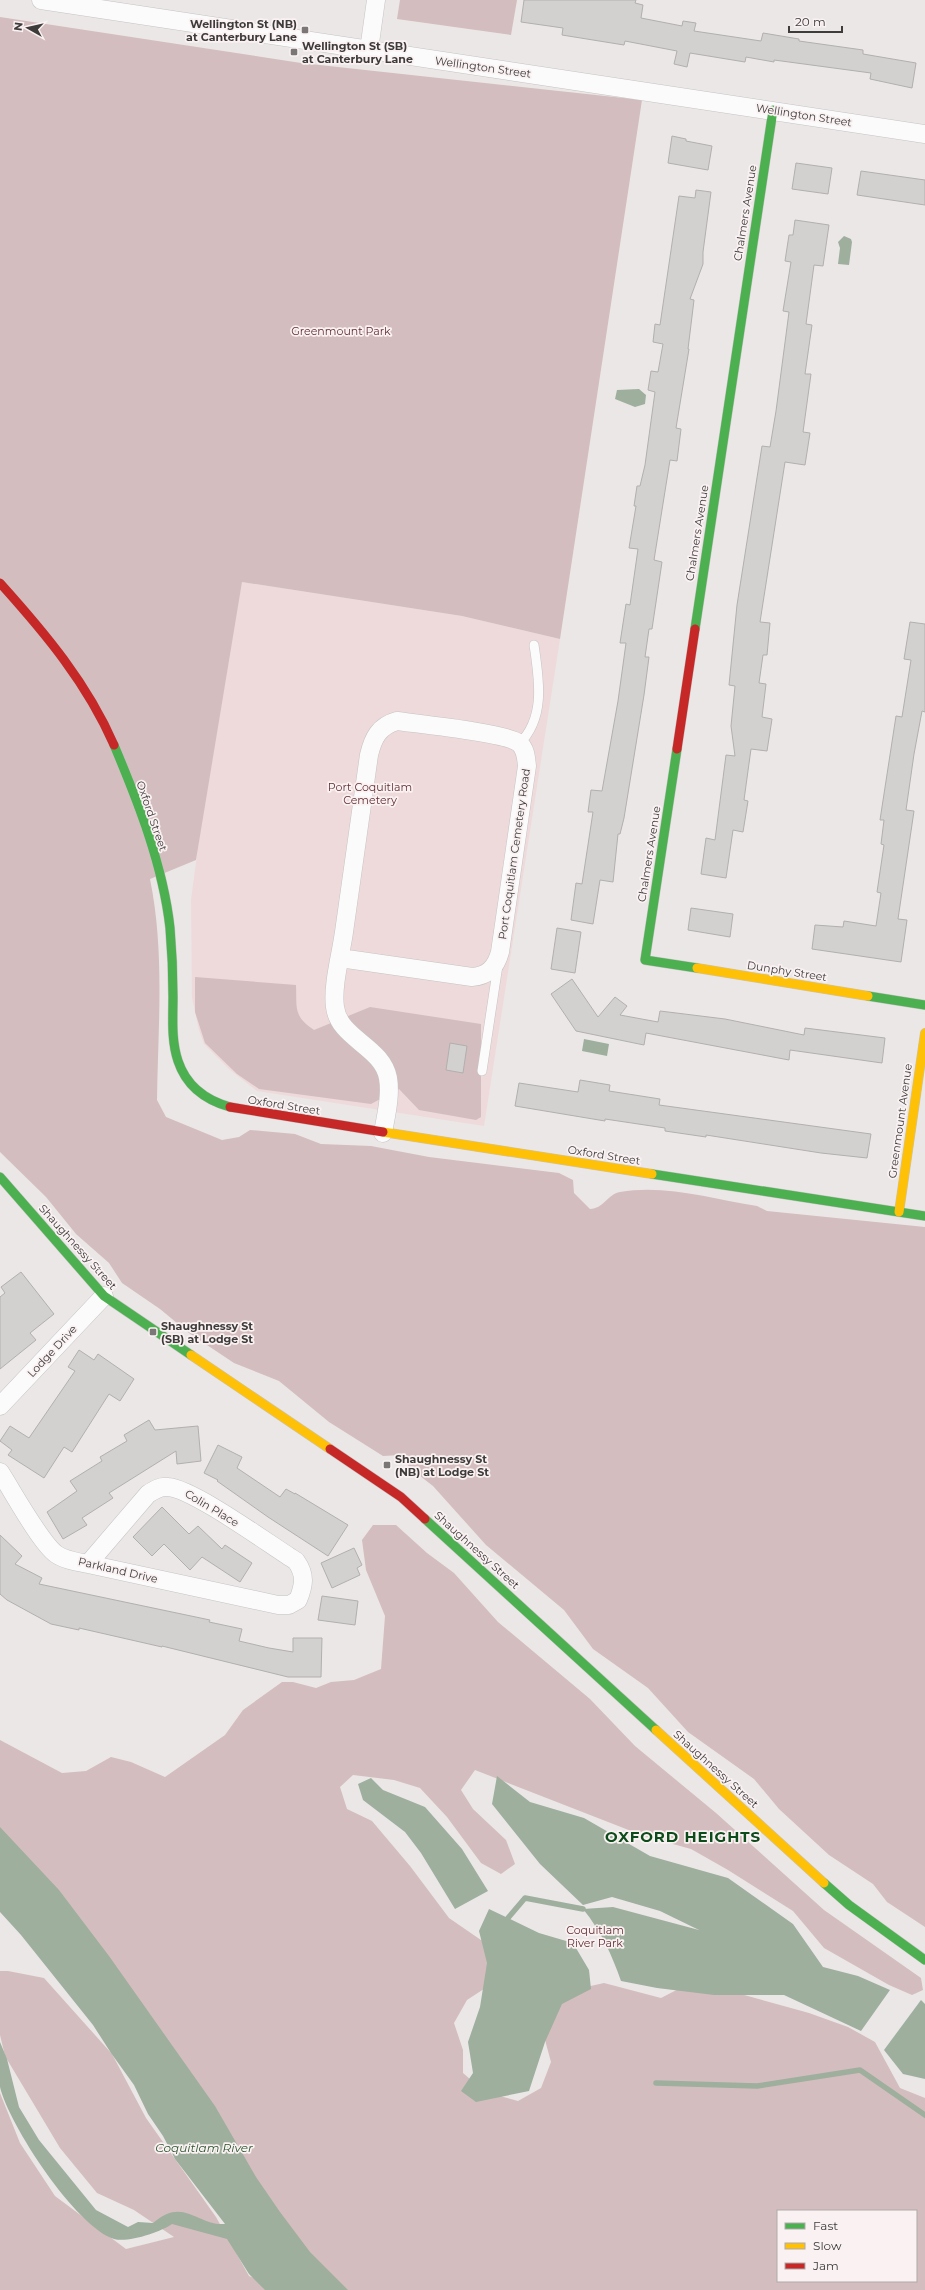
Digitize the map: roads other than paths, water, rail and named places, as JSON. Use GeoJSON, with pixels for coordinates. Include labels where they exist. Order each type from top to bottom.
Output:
{"type":"FeatureCollection","features":[{"type":"Feature","properties":{"kind":"street","name":"Wellington Street"},"geometry":{"type":"LineString","coordinates":[[41,0],[112,5],[370,50],[925,134]]}},
{"type":"Feature","properties":{"kind":"street"},"geometry":{"type":"LineString","coordinates":[[370,50],[376,0]]}},
{"type":"Feature","properties":{"kind":"street","name":"Chalmers Avenue"},"geometry":{"type":"LineString","coordinates":[[645,960],[773,110]]}},
{"type":"Feature","properties":{"kind":"street","name":"Oxford Street"},"geometry":{"type":"LineString","coordinates":[[0,583],[43,632],[79,678],[100,715],[131,790],[163,890],[171,940],[175,1050],[180,1066],[188,1081],[204,1096],[235,1109],[925,1216]]}},
{"type":"Feature","properties":{"kind":"street"},"geometry":{"type":"LineString","coordinates":[[383,1132],[388,1096],[388,1078],[376,1055],[346,1029],[337,1015],[334,1003],[369,755],[375,737],[379,730],[390,723],[397,721],[500,736],[519,744]]}},
{"type":"Feature","properties":{"kind":"street","name":"Port Coquitlam Cemetery Road"},"geometry":{"type":"LineString","coordinates":[[340,958],[472,977],[484,975],[490,972],[498,960],[500,952],[527,766],[524,750],[519,744]]}},
{"type":"Feature","properties":{"kind":"street","name":"Dunphy Street"},"geometry":{"type":"LineString","coordinates":[[645,960],[925,1005]]}},
{"type":"Feature","properties":{"kind":"street","name":"Greenmount Avenue"},"geometry":{"type":"LineString","coordinates":[[898,1212],[925,1033]]}},
{"type":"Feature","properties":{"kind":"street","name":"Shaughnessy Street"},"geometry":{"type":"LineString","coordinates":[[0,1177],[104,1296],[401,1497],[849,1905],[925,1960]]}},
{"type":"Feature","properties":{"kind":"street","name":"Lodge Drive"},"geometry":{"type":"LineString","coordinates":[[0,1406],[104,1296]]}},
{"type":"Feature","properties":{"kind":"street","name":"Parkland Drive"},"geometry":{"type":"LineString","coordinates":[[0,1472],[57,1555],[88,1564],[278,1605]]}},
{"type":"Feature","properties":{"kind":"street","name":"Colin Place"},"geometry":{"type":"LineString","coordinates":[[88,1564],[148,1494],[162,1487],[177,1489],[189,1493],[296,1561],[302,1570],[304,1581],[298,1600],[289,1605],[278,1605]]}},
{"type":"Feature","properties":{"kind":"lane"},"geometry":{"type":"LineString","coordinates":[[519,744],[533,729],[538,704],[538,674],[534,645]]}},
{"type":"Feature","properties":{"kind":"lane"},"geometry":{"type":"LineString","coordinates":[[482,1070],[500,952]]}},
{"type":"Feature","properties":{"kind":"water"},"geometry":{"type":"Polygon","coordinates":[[[844,236],[851,239],[852,242],[849,265],[838,264],[840,248],[838,242],[844,236]]]}},
{"type":"Feature","properties":{"kind":"water"},"geometry":{"type":"Polygon","coordinates":[[[639,389],[646,395],[645,404],[635,407],[615,399],[617,390],[639,389]]]}},
{"type":"Feature","properties":{"kind":"water"},"geometry":{"type":"Polygon","coordinates":[[[584,1039],[609,1044],[607,1056],[582,1051],[584,1039]]]}},
{"type":"Feature","properties":{"kind":"water"},"geometry":{"type":"Polygon","coordinates":[[[497,1776],[530,1802],[584,1818],[650,1856],[728,1878],[793,1924],[823,1967],[858,1976],[890,1990],[861,2031],[784,1995],[714,1995],[657,1988],[621,1981],[605,1944],[583,1909],[613,1907],[699,1930],[660,1911],[612,1897],[583,1905],[540,1864],[492,1804],[497,1776]]]}},
{"type":"Feature","properties":{"kind":"water"},"geometry":{"type":"Polygon","coordinates":[[[371,1778],[383,1790],[425,1807],[462,1849],[488,1891],[455,1909],[421,1853],[405,1832],[363,1800],[358,1784],[371,1778]]]}},
{"type":"Feature","properties":{"kind":"water","name":"Coquitlam River"},"geometry":{"type":"Polygon","coordinates":[[[0,1827],[59,1890],[109,1956],[215,2106],[256,2177],[280,2212],[310,2252],[348,2290],[265,2290],[249,2274],[227,2239],[172,2224],[144,2236],[120,2240],[114,2239],[99,2231],[81,2216],[46,2173],[16,2125],[0,2087],[0,2042],[7,2059],[19,2107],[39,2140],[96,2210],[128,2227],[138,2222],[153,2223],[164,2215],[173,2212],[182,2212],[206,2221],[225,2224],[175,2159],[163,2136],[148,2114],[134,2085],[93,2025],[21,1935],[0,1912],[0,1827]]]}},
{"type":"Feature","properties":{"kind":"water"},"geometry":{"type":"Polygon","coordinates":[[[489,1909],[539,1933],[573,1943],[589,1970],[591,1989],[562,2004],[545,2042],[529,2091],[476,2102],[461,2091],[473,2073],[468,2042],[480,2007],[487,1963],[479,1931],[489,1909]]]}},
{"type":"Feature","properties":{"kind":"water"},"geometry":{"type":"Polygon","coordinates":[[[921,2000],[925,2004],[925,2079],[903,2074],[884,2050],[921,2000]]]}},
{"type":"Feature","properties":{"kind":"waterway"},"geometry":{"type":"LineString","coordinates":[[508,1918],[525,1898],[583,1909]]}},
{"type":"Feature","properties":{"kind":"waterway"},"geometry":{"type":"LineString","coordinates":[[656,2083],[757,2086],[860,2070],[925,2115]]}},
{"type":"Feature","properties":{"kind":"place","name":"Wellington St (NB) at Canterbury Lane"},"geometry":{"type":"Point","coordinates":[305,30]}},
{"type":"Feature","properties":{"kind":"place","name":"Wellington St (SB) at Canterbury Lane"},"geometry":{"type":"Point","coordinates":[294,52]}},
{"type":"Feature","properties":{"kind":"place","name":"Shaughnessy St (SB) at Lodge St"},"geometry":{"type":"Point","coordinates":[153,1332]}},
{"type":"Feature","properties":{"kind":"place","name":"Shaughnessy St (NB) at Lodge St"},"geometry":{"type":"Point","coordinates":[387,1465]}},
{"type":"Feature","properties":{"kind":"district","name":"OXFORD HEIGHTS"},"geometry":{"type":"Point","coordinates":[683,1836]}},
{"type":"Feature","properties":{"kind":"park label","name":"Greenmount Park"},"geometry":{"type":"Point","coordinates":[341,331]}},
{"type":"Feature","properties":{"kind":"park label","name":"Port Coquitlam Cemetery"},"geometry":{"type":"Point","coordinates":[370,793]}},
{"type":"Feature","properties":{"kind":"park label","name":"Coquitlam River Park"},"geometry":{"type":"Point","coordinates":[595,1936]}}]}
